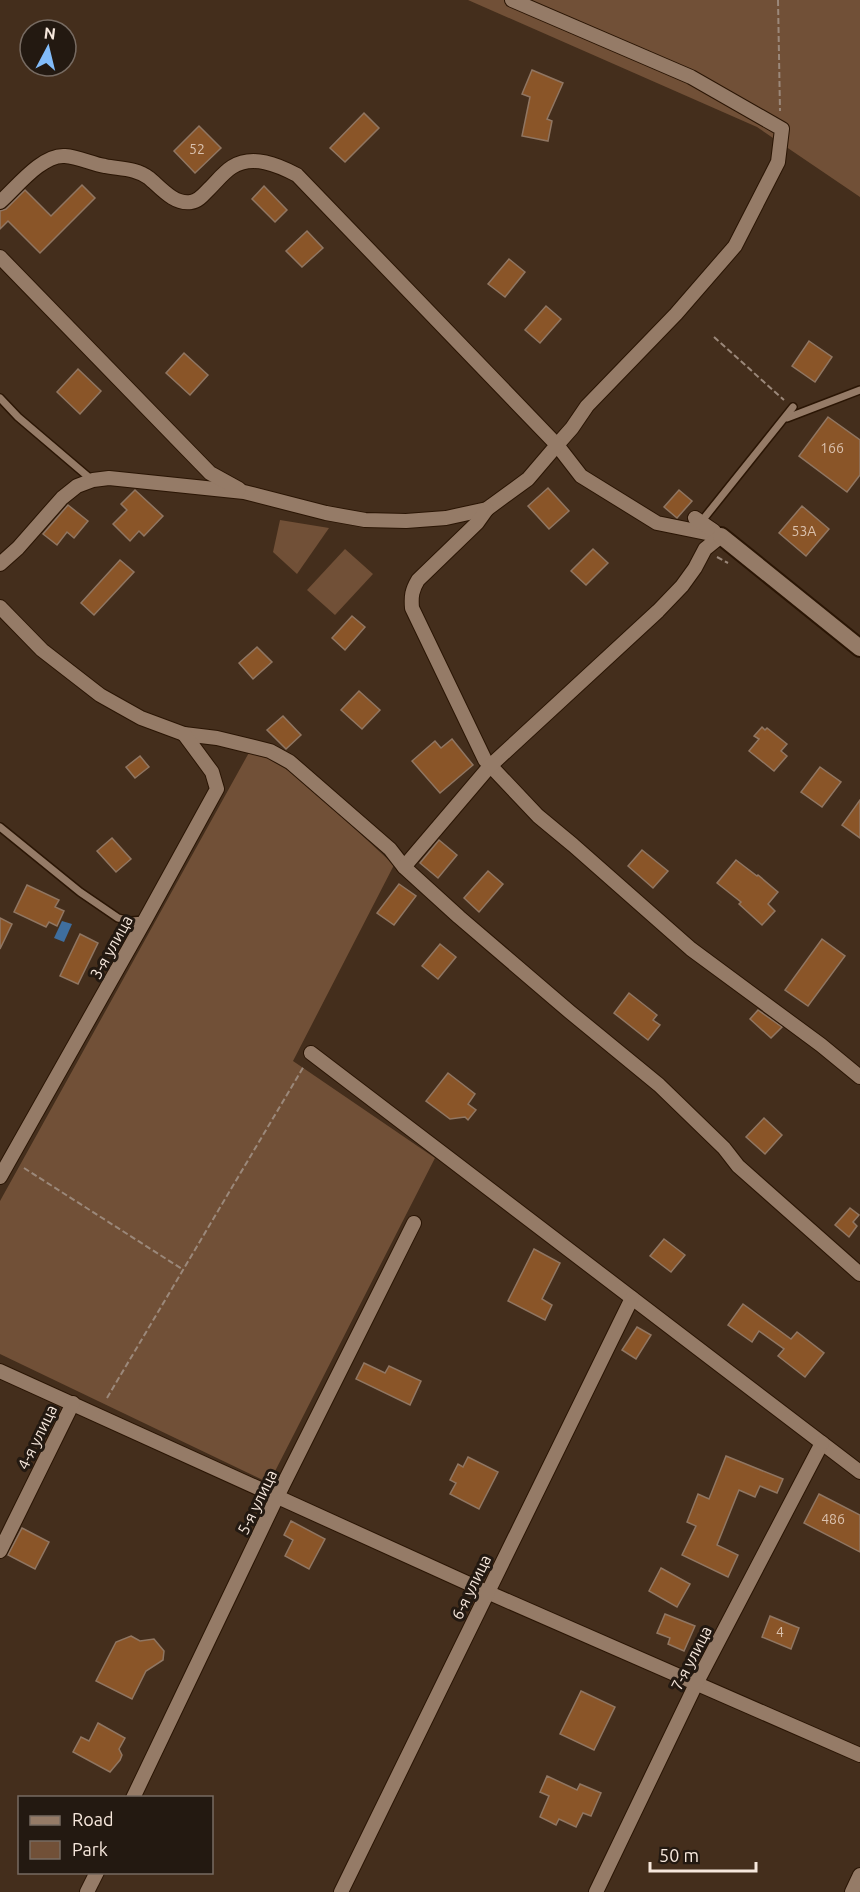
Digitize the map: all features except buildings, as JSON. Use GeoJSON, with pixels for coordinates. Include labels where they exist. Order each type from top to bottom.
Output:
{"type":"FeatureCollection","features":[{"type":"Feature","properties":{"kind":"street"},"geometry":{"type":"LineString","coordinates":[[512,0],[691,77],[782,129],[778,162],[735,246],[676,314],[587,406],[528,479],[487,510],[477,523],[417,580],[412,590],[412,608],[485,760],[490,766],[538,816],[691,949],[821,1045],[860,1077]]}},
{"type":"Feature","properties":{"kind":"street"},"geometry":{"type":"LineString","coordinates":[[0,202],[38,166],[53,157],[65,156],[104,166],[133,170],[146,176],[171,197],[190,202],[200,199],[233,166],[246,162],[275,164],[297,175],[557,445],[581,476],[657,524],[721,536]]}},
{"type":"Feature","properties":{"kind":"street"},"geometry":{"type":"LineString","coordinates":[[0,257],[210,473],[244,492]]}},
{"type":"Feature","properties":{"kind":"street"},"geometry":{"type":"LineString","coordinates":[[0,564],[18,548],[62,498],[77,486],[93,480],[109,478],[244,492],[326,513],[365,520],[406,522],[446,518],[487,510]]}},
{"type":"Feature","properties":{"kind":"street"},"geometry":{"type":"LineString","coordinates":[[697,520],[721,536],[860,648]]}},
{"type":"Feature","properties":{"kind":"street"},"geometry":{"type":"LineString","coordinates":[[404,867],[490,766],[658,611],[688,577],[705,549],[721,536]]}},
{"type":"Feature","properties":{"kind":"street"},"geometry":{"type":"LineString","coordinates":[[0,607],[42,650],[100,695],[141,718],[184,734],[217,738],[270,751],[290,762],[390,849],[404,867],[570,1012],[659,1085],[724,1148],[738,1166],[860,1274]]}},
{"type":"Feature","properties":{"kind":"street","name":"3-я улица"},"geometry":{"type":"LineString","coordinates":[[0,1177],[217,789],[212,772],[184,734]]}},
{"type":"Feature","properties":{"kind":"street"},"geometry":{"type":"LineString","coordinates":[[311,1053],[860,1472]]}},
{"type":"Feature","properties":{"kind":"street","name":"5-я улица"},"geometry":{"type":"LineString","coordinates":[[133,1796],[277,1497],[414,1222]]}},
{"type":"Feature","properties":{"kind":"street","name":"6-я улица"},"geometry":{"type":"LineString","coordinates":[[341,1892],[632,1298]]}},
{"type":"Feature","properties":{"kind":"street"},"geometry":{"type":"LineString","coordinates":[[0,1371],[487,1592],[860,1755]]}},
{"type":"Feature","properties":{"kind":"street","name":"4-я улица"},"geometry":{"type":"LineString","coordinates":[[0,1551],[73,1403]]}},
{"type":"Feature","properties":{"kind":"street","name":"7-я улица"},"geometry":{"type":"LineString","coordinates":[[596,1892],[697,1682],[822,1443]]}},
{"type":"Feature","properties":{"kind":"street"},"geometry":{"type":"LineString","coordinates":[[87,1892],[96,1874]]}},
{"type":"Feature","properties":{"kind":"street"},"geometry":{"type":"LineString","coordinates":[[852,1892],[860,1875]]}},
{"type":"Feature","properties":{"kind":"lane"},"geometry":{"type":"LineString","coordinates":[[784,419],[860,390]]}},
{"type":"Feature","properties":{"kind":"lane"},"geometry":{"type":"LineString","coordinates":[[0,398],[18,417],[93,480]]}},
{"type":"Feature","properties":{"kind":"lane"},"geometry":{"type":"LineString","coordinates":[[697,520],[793,408]]}},
{"type":"Feature","properties":{"kind":"lane"},"geometry":{"type":"LineString","coordinates":[[0,827],[80,892],[118,918],[131,921],[145,920]]}},
{"type":"Feature","properties":{"kind":"path"},"geometry":{"type":"LineString","coordinates":[[778,0],[778,96]]}},
{"type":"Feature","properties":{"kind":"path"},"geometry":{"type":"LineString","coordinates":[[714,337],[793,408]]}},
{"type":"Feature","properties":{"kind":"path"},"geometry":{"type":"LineString","coordinates":[[107,1398],[311,1053]]}},
{"type":"Feature","properties":{"kind":"path"},"geometry":{"type":"LineString","coordinates":[[24,1168],[182,1269]]}},
{"type":"Feature","properties":{"kind":"green space"},"geometry":{"type":"Polygon","coordinates":[[[468,0],[860,0],[860,197],[757,127],[468,0]]]}},
{"type":"Feature","properties":{"kind":"green space"},"geometry":{"type":"Polygon","coordinates":[[[280,520],[329,528],[297,574],[273,552],[280,520]]]}},
{"type":"Feature","properties":{"kind":"green space"},"geometry":{"type":"Polygon","coordinates":[[[345,549],[373,574],[335,615],[307,590],[345,549]]]}},
{"type":"Feature","properties":{"kind":"green space"},"geometry":{"type":"Polygon","coordinates":[[[251,749],[298,776],[394,865],[293,1061],[435,1158],[269,1483],[0,1354],[0,1201],[251,749]]]}},
{"type":"Feature","properties":{"kind":"water"},"geometry":{"type":"Polygon","coordinates":[[[62,921],[72,924],[64,942],[54,938],[62,921]]]}}]}
